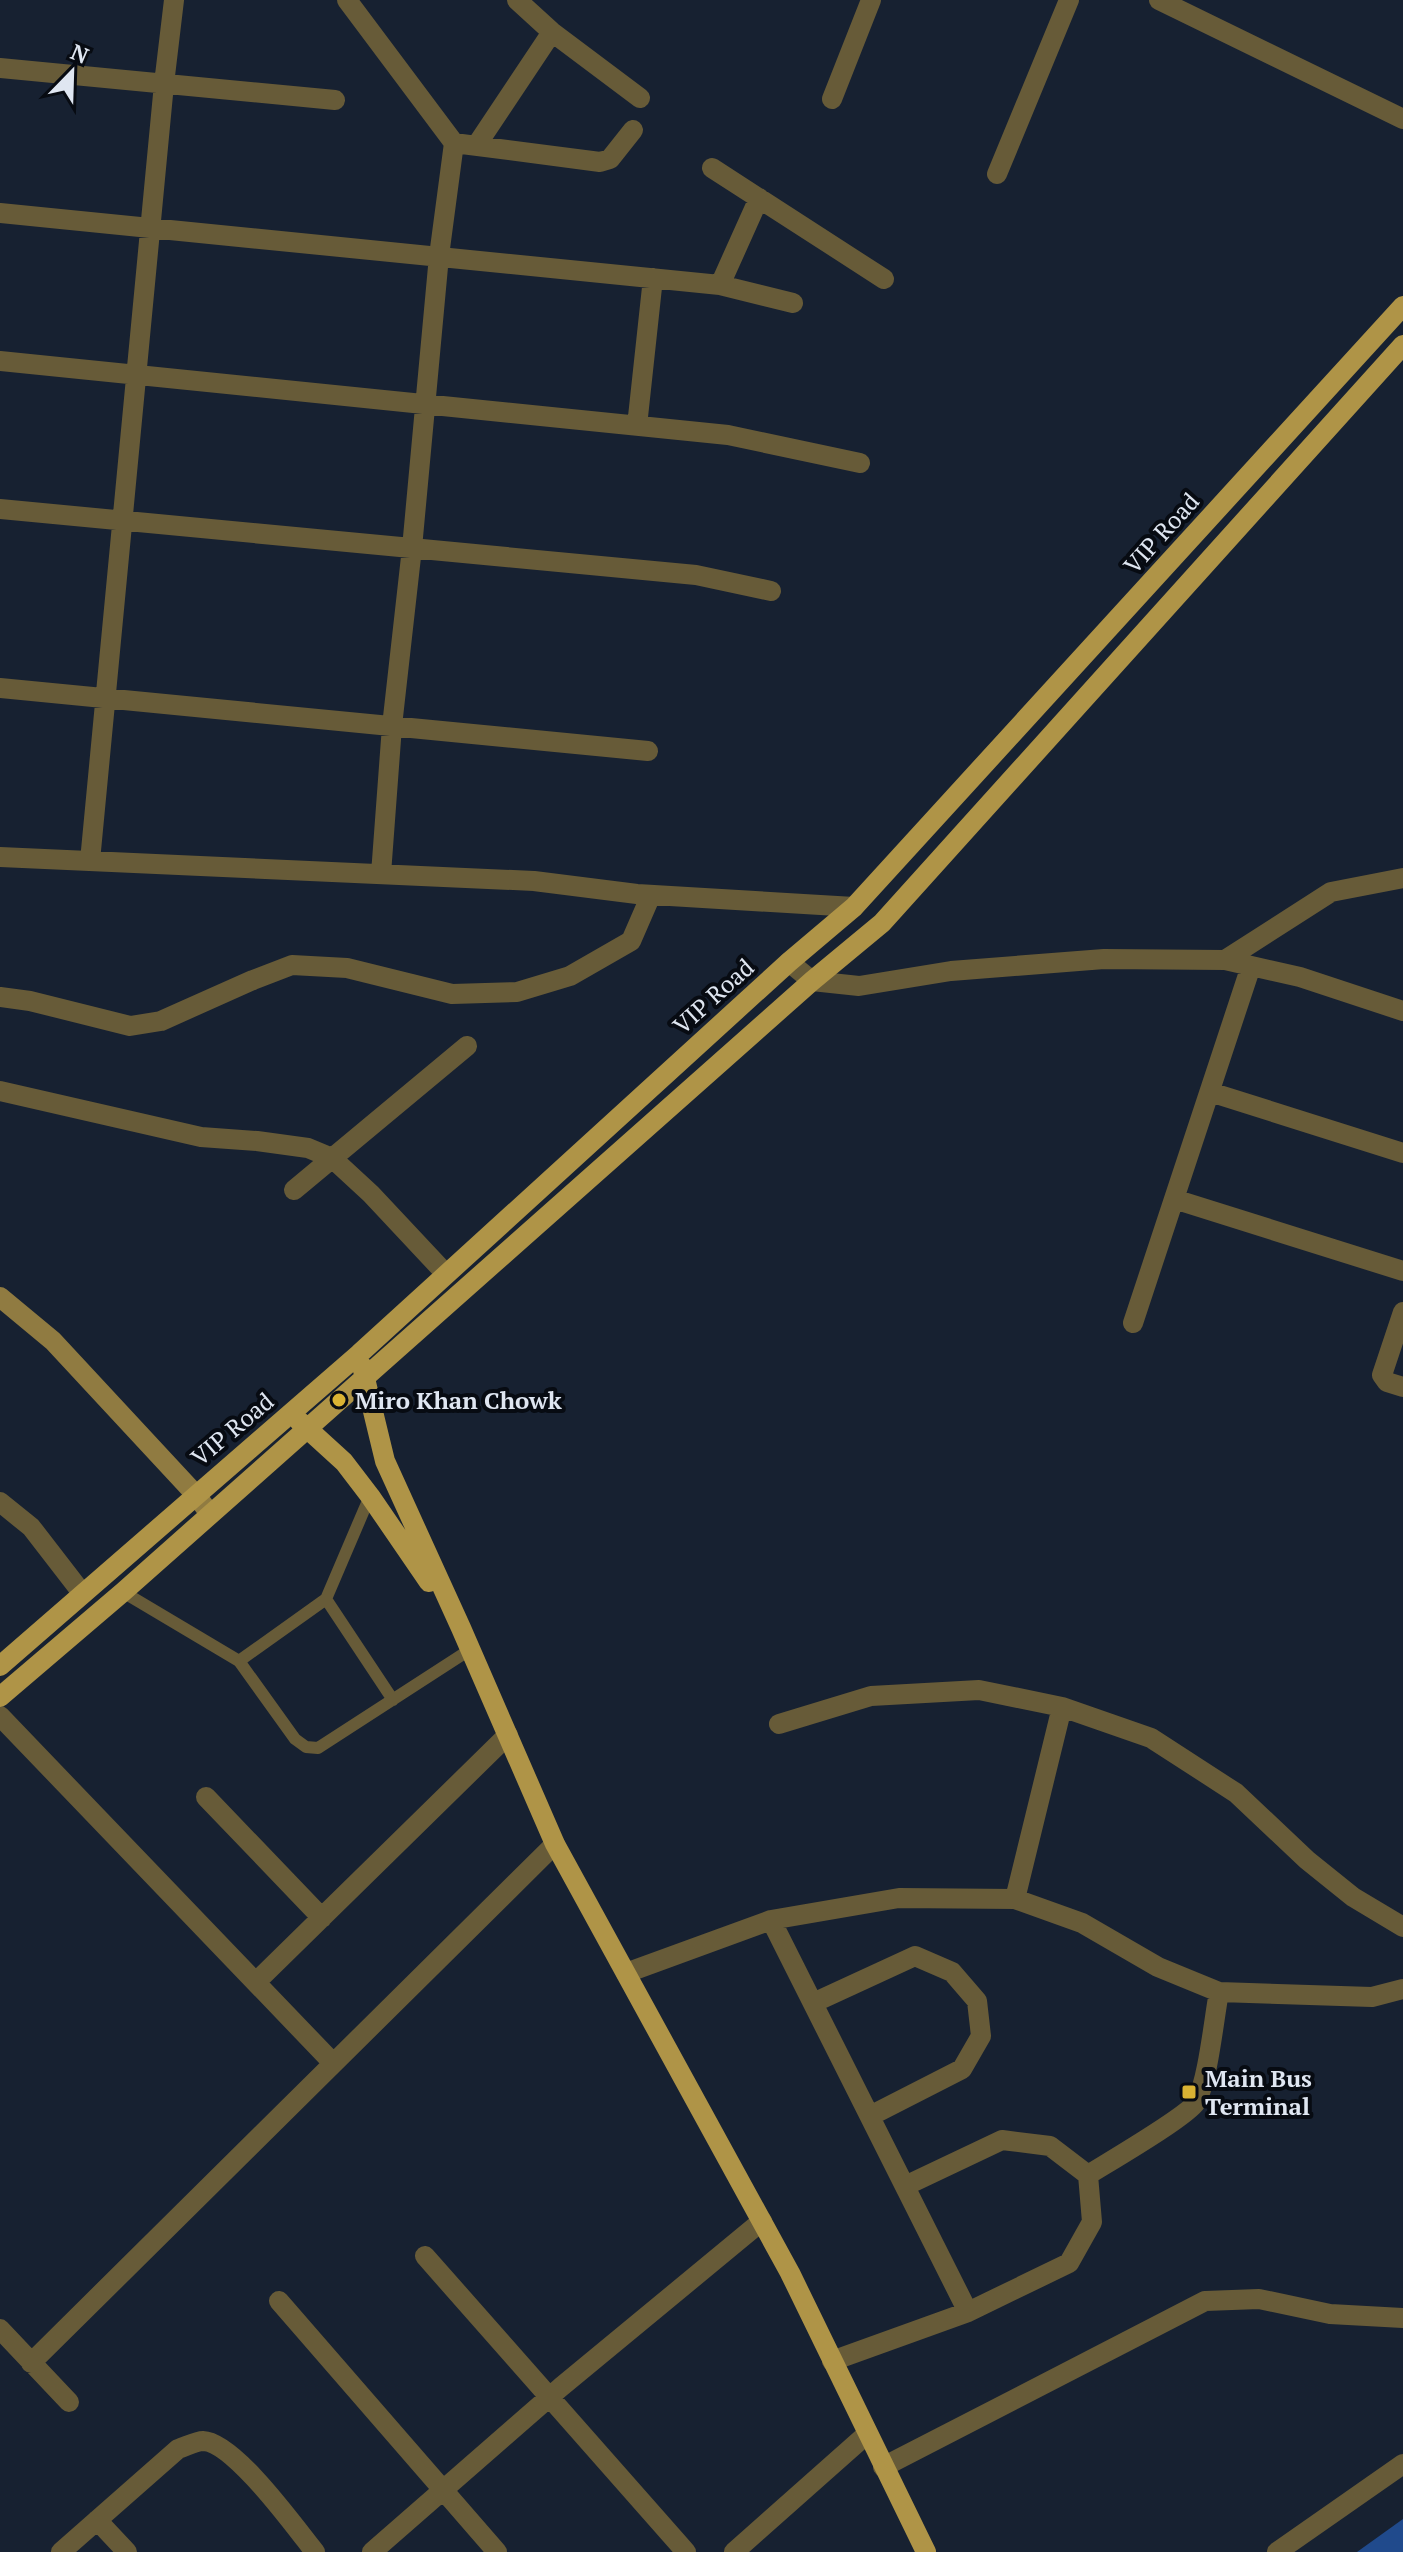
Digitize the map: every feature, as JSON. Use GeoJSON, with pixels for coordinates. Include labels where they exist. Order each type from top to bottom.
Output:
{"type":"FeatureCollection","features":[{"type":"Feature","properties":{"kind":"main road","name":"VIP Road"},"geometry":{"type":"LineString","coordinates":[[0,1666],[359,1354],[789,962],[854,907],[1403,306]]}},
{"type":"Feature","properties":{"kind":"main road","name":"VIP Road"},"geometry":{"type":"LineString","coordinates":[[0,1697],[123,1592],[812,981],[882,923],[1403,345]]}},
{"type":"Feature","properties":{"kind":"main road"},"geometry":{"type":"LineString","coordinates":[[0,1297],[53,1341],[196,1495],[210,1514]]}},
{"type":"Feature","properties":{"kind":"main road"},"geometry":{"type":"LineString","coordinates":[[359,1354],[385,1461],[555,1844],[790,2273],[926,2552]]}},
{"type":"Feature","properties":{"kind":"main road"},"geometry":{"type":"LineString","coordinates":[[291,1413],[344,1462],[461,1628]]}},
{"type":"Feature","properties":{"kind":"street"},"geometry":{"type":"LineString","coordinates":[[90,861],[174,0]]}},
{"type":"Feature","properties":{"kind":"street"},"geometry":{"type":"LineString","coordinates":[[347,0],[454,143],[439,256],[392,726],[381,874]]}},
{"type":"Feature","properties":{"kind":"street"},"geometry":{"type":"LineString","coordinates":[[517,0],[552,32],[640,98]]}},
{"type":"Feature","properties":{"kind":"street"},"geometry":{"type":"LineString","coordinates":[[832,99],[870,0]]}},
{"type":"Feature","properties":{"kind":"street"},"geometry":{"type":"LineString","coordinates":[[997,174],[1069,0]]}},
{"type":"Feature","properties":{"kind":"street"},"geometry":{"type":"LineString","coordinates":[[1159,0],[1403,119]]}},
{"type":"Feature","properties":{"kind":"street"},"geometry":{"type":"LineString","coordinates":[[476,146],[552,32]]}},
{"type":"Feature","properties":{"kind":"street"},"geometry":{"type":"LineString","coordinates":[[0,68],[335,100]]}},
{"type":"Feature","properties":{"kind":"street"},"geometry":{"type":"LineString","coordinates":[[454,143],[600,162],[610,159],[633,130]]}},
{"type":"Feature","properties":{"kind":"street"},"geometry":{"type":"LineString","coordinates":[[712,168],[884,279]]}},
{"type":"Feature","properties":{"kind":"street"},"geometry":{"type":"LineString","coordinates":[[720,285],[759,198]]}},
{"type":"Feature","properties":{"kind":"street"},"geometry":{"type":"LineString","coordinates":[[0,213],[720,285],[793,303]]}},
{"type":"Feature","properties":{"kind":"street"},"geometry":{"type":"LineString","coordinates":[[637,426],[653,278]]}},
{"type":"Feature","properties":{"kind":"street"},"geometry":{"type":"LineString","coordinates":[[0,361],[728,435],[860,463]]}},
{"type":"Feature","properties":{"kind":"street"},"geometry":{"type":"LineString","coordinates":[[0,509],[696,575],[771,591]]}},
{"type":"Feature","properties":{"kind":"street"},"geometry":{"type":"LineString","coordinates":[[0,688],[648,751]]}},
{"type":"Feature","properties":{"kind":"street"},"geometry":{"type":"LineString","coordinates":[[0,857],[534,881],[651,895],[854,907]]}},
{"type":"Feature","properties":{"kind":"street"},"geometry":{"type":"LineString","coordinates":[[1225,960],[1331,892],[1403,878]]}},
{"type":"Feature","properties":{"kind":"street"},"geometry":{"type":"LineString","coordinates":[[0,997],[30,1001],[130,1026],[161,1021],[292,965],[347,968],[452,994],[517,992],[570,976],[631,941],[651,895]]}},
{"type":"Feature","properties":{"kind":"street"},"geometry":{"type":"LineString","coordinates":[[789,962],[812,981],[859,986],[951,971],[1104,959],[1225,960],[1300,977],[1403,1011]]}},
{"type":"Feature","properties":{"kind":"street"},"geometry":{"type":"LineString","coordinates":[[1133,1323],[1251,966]]}},
{"type":"Feature","properties":{"kind":"street"},"geometry":{"type":"LineString","coordinates":[[294,1190],[467,1046]]}},
{"type":"Feature","properties":{"kind":"street"},"geometry":{"type":"LineString","coordinates":[[0,1091],[201,1137],[308,1148],[332,1158],[371,1194],[446,1274]]}},
{"type":"Feature","properties":{"kind":"street"},"geometry":{"type":"LineString","coordinates":[[1210,1092],[1403,1153]]}},
{"type":"Feature","properties":{"kind":"street"},"geometry":{"type":"LineString","coordinates":[[1174,1199],[1403,1271]]}},
{"type":"Feature","properties":{"kind":"street"},"geometry":{"type":"LineString","coordinates":[[1403,1312],[1382,1375],[1387,1382],[1403,1387]]}},
{"type":"Feature","properties":{"kind":"street"},"geometry":{"type":"LineString","coordinates":[[0,1502],[31,1527],[82,1593]]}},
{"type":"Feature","properties":{"kind":"street"},"geometry":{"type":"LineString","coordinates":[[779,1724],[871,1696],[979,1690],[1062,1707],[1151,1738],[1236,1793],[1318,1869],[1353,1897],[1403,1927]]}},
{"type":"Feature","properties":{"kind":"street"},"geometry":{"type":"LineString","coordinates":[[1015,1899],[1062,1707]]}},
{"type":"Feature","properties":{"kind":"street"},"geometry":{"type":"LineString","coordinates":[[0,1716],[333,2063]]}},
{"type":"Feature","properties":{"kind":"street"},"geometry":{"type":"LineString","coordinates":[[256,1982],[508,1735]]}},
{"type":"Feature","properties":{"kind":"street"},"geometry":{"type":"LineString","coordinates":[[206,1797],[322,1918]]}},
{"type":"Feature","properties":{"kind":"street"},"geometry":{"type":"LineString","coordinates":[[31,2363],[555,1844]]}},
{"type":"Feature","properties":{"kind":"street"},"geometry":{"type":"LineString","coordinates":[[626,1973],[771,1920],[899,1898],[1015,1899],[1082,1923],[1158,1967],[1219,1992],[1372,1997],[1403,1989]]}},
{"type":"Feature","properties":{"kind":"street"},"geometry":{"type":"LineString","coordinates":[[771,1920],[968,2312]]}},
{"type":"Feature","properties":{"kind":"street"},"geometry":{"type":"LineString","coordinates":[[813,2003],[915,1956],[952,1972],[977,2001],[981,2036],[962,2069],[870,2116]]}},
{"type":"Feature","properties":{"kind":"street"},"geometry":{"type":"LineString","coordinates":[[1088,2175],[1195,2104],[1219,1992]]}},
{"type":"Feature","properties":{"kind":"street"},"geometry":{"type":"LineString","coordinates":[[832,2361],[968,2312],[1069,2263],[1092,2222],[1088,2175],[1050,2146],[1002,2140],[905,2186]]}},
{"type":"Feature","properties":{"kind":"street"},"geometry":{"type":"LineString","coordinates":[[372,2552],[551,2396],[762,2221]]}},
{"type":"Feature","properties":{"kind":"street"},"geometry":{"type":"LineString","coordinates":[[425,2256],[686,2552]]}},
{"type":"Feature","properties":{"kind":"street"},"geometry":{"type":"LineString","coordinates":[[883,2467],[1205,2301],[1259,2299],[1330,2314],[1403,2318]]}},
{"type":"Feature","properties":{"kind":"street"},"geometry":{"type":"LineString","coordinates":[[279,2301],[497,2552]]}},
{"type":"Feature","properties":{"kind":"street"},"geometry":{"type":"LineString","coordinates":[[0,2329],[69,2402]]}},
{"type":"Feature","properties":{"kind":"street"},"geometry":{"type":"LineString","coordinates":[[734,2552],[867,2434]]}},
{"type":"Feature","properties":{"kind":"street"},"geometry":{"type":"LineString","coordinates":[[61,2552],[178,2449],[202,2441],[220,2447],[248,2470],[315,2552]]}},
{"type":"Feature","properties":{"kind":"street"},"geometry":{"type":"LineString","coordinates":[[1277,2552],[1403,2464]]}},
{"type":"Feature","properties":{"kind":"street"},"geometry":{"type":"LineString","coordinates":[[97,2520],[127,2552]]}},
{"type":"Feature","properties":{"kind":"lane"},"geometry":{"type":"LineString","coordinates":[[239,1661],[326,1599],[370,1496]]}},
{"type":"Feature","properties":{"kind":"lane"},"geometry":{"type":"LineString","coordinates":[[123,1592],[239,1661],[295,1739],[306,1747],[318,1748],[471,1649]]}},
{"type":"Feature","properties":{"kind":"lane"},"geometry":{"type":"LineString","coordinates":[[326,1599],[393,1700]]}},
{"type":"Feature","properties":{"kind":"water"},"geometry":{"type":"Polygon","coordinates":[[[1403,2519],[1403,2552],[1357,2552],[1403,2519]]]}},
{"type":"Feature","properties":{"kind":"place","name":"Miro Khan Chowk"},"geometry":{"type":"Point","coordinates":[339,1400]}},
{"type":"Feature","properties":{"kind":"place","name":"Main Bus Terminal"},"geometry":{"type":"Point","coordinates":[1189,2092]}}]}
